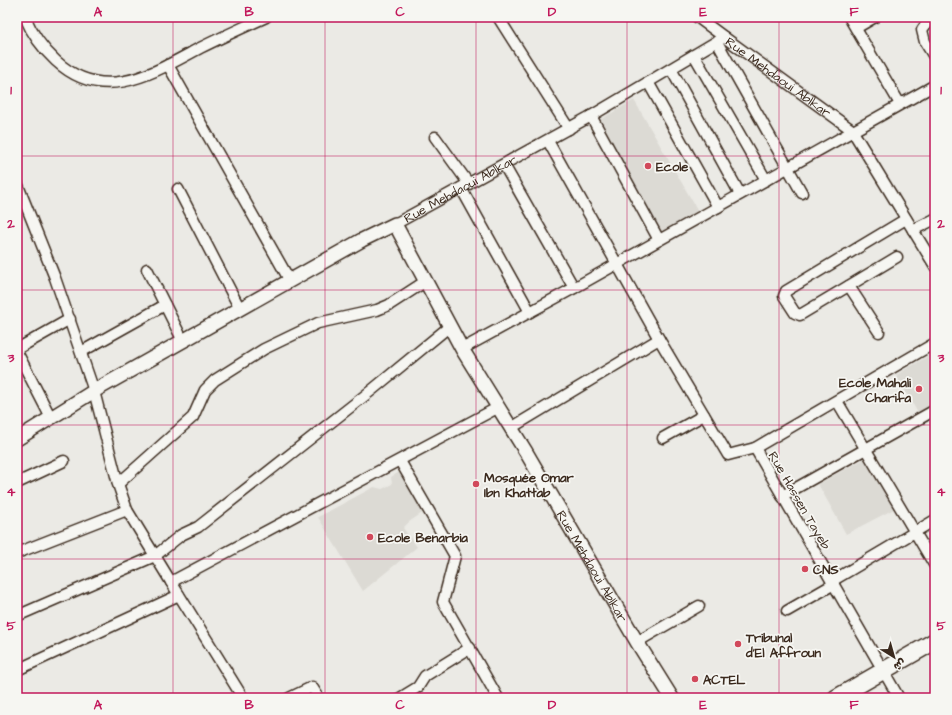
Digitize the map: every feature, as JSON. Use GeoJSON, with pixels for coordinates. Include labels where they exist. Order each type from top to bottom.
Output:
{"type":"FeatureCollection","features":[{"type":"Feature","properties":{"kind":"main road"},"geometry":{"type":"LineString","coordinates":[[836,698],[935,641]]}},
{"type":"Feature","properties":{"kind":"street"},"geometry":{"type":"LineString","coordinates":[[26,17],[29,26],[46,52],[66,70],[89,81],[111,84],[135,80],[266,17]]}},
{"type":"Feature","properties":{"kind":"street"},"geometry":{"type":"LineString","coordinates":[[498,17],[569,129]]}},
{"type":"Feature","properties":{"kind":"street"},"geometry":{"type":"LineString","coordinates":[[697,17],[720,39],[802,193]]}},
{"type":"Feature","properties":{"kind":"street"},"geometry":{"type":"LineString","coordinates":[[849,17],[900,104]]}},
{"type":"Feature","properties":{"kind":"street"},"geometry":{"type":"LineString","coordinates":[[856,28],[875,17]]}},
{"type":"Feature","properties":{"kind":"street"},"geometry":{"type":"LineString","coordinates":[[931,17],[922,30],[925,42],[935,58]]}},
{"type":"Feature","properties":{"kind":"street","name":"Rue Mehdaoui Ablkar"},"geometry":{"type":"LineString","coordinates":[[672,698],[637,642],[499,407],[462,349],[395,224],[548,141],[720,39],[852,130],[935,266]]}},
{"type":"Feature","properties":{"kind":"street"},"geometry":{"type":"LineString","coordinates":[[694,55],[766,180]]}},
{"type":"Feature","properties":{"kind":"street"},"geometry":{"type":"LineString","coordinates":[[168,65],[290,280]]}},
{"type":"Feature","properties":{"kind":"street"},"geometry":{"type":"LineString","coordinates":[[671,69],[740,194]]}},
{"type":"Feature","properties":{"kind":"street"},"geometry":{"type":"LineString","coordinates":[[648,82],[718,207]]}},
{"type":"Feature","properties":{"kind":"street"},"geometry":{"type":"LineString","coordinates":[[462,349],[660,240],[852,130],[935,85]]}},
{"type":"Feature","properties":{"kind":"street"},"geometry":{"type":"LineString","coordinates":[[591,116],[660,240]]}},
{"type":"Feature","properties":{"kind":"street"},"geometry":{"type":"LineString","coordinates":[[435,136],[465,186],[530,312]]}},
{"type":"Feature","properties":{"kind":"street","name":"Rue Hassen Tayeb"},"geometry":{"type":"LineString","coordinates":[[548,141],[659,339],[728,455],[755,448],[900,698]]}},
{"type":"Feature","properties":{"kind":"street"},"geometry":{"type":"LineString","coordinates":[[504,164],[574,288]]}},
{"type":"Feature","properties":{"kind":"street"},"geometry":{"type":"LineString","coordinates":[[17,183],[55,278],[94,390],[118,484],[127,510],[242,698]]}},
{"type":"Feature","properties":{"kind":"street"},"geometry":{"type":"LineString","coordinates":[[178,189],[240,309]]}},
{"type":"Feature","properties":{"kind":"street"},"geometry":{"type":"LineString","coordinates":[[897,257],[800,315],[795,313],[784,296],[786,291],[906,219]]}},
{"type":"Feature","properties":{"kind":"street"},"geometry":{"type":"LineString","coordinates":[[913,230],[935,219]]}},
{"type":"Feature","properties":{"kind":"street"},"geometry":{"type":"LineString","coordinates":[[18,438],[94,390],[362,240],[395,224]]}},
{"type":"Feature","properties":{"kind":"street"},"geometry":{"type":"LineString","coordinates":[[147,269],[183,341]]}},
{"type":"Feature","properties":{"kind":"street"},"geometry":{"type":"LineString","coordinates":[[118,484],[193,417],[205,390],[215,380],[264,349],[318,323],[377,310],[389,305],[426,281]]}},
{"type":"Feature","properties":{"kind":"street"},"geometry":{"type":"LineString","coordinates":[[849,286],[879,332]]}},
{"type":"Feature","properties":{"kind":"street"},"geometry":{"type":"LineString","coordinates":[[81,352],[165,305]]}},
{"type":"Feature","properties":{"kind":"street"},"geometry":{"type":"LineString","coordinates":[[51,418],[17,350],[70,319]]}},
{"type":"Feature","properties":{"kind":"street"},"geometry":{"type":"LineString","coordinates":[[17,616],[155,556],[181,535],[198,527],[372,390],[450,326]]}},
{"type":"Feature","properties":{"kind":"street"},"geometry":{"type":"LineString","coordinates":[[511,428],[659,339]]}},
{"type":"Feature","properties":{"kind":"street"},"geometry":{"type":"LineString","coordinates":[[755,448],[935,343]]}},
{"type":"Feature","properties":{"kind":"street"},"geometry":{"type":"LineString","coordinates":[[837,401],[935,566]]}},
{"type":"Feature","properties":{"kind":"street"},"geometry":{"type":"LineString","coordinates":[[171,582],[499,407]]}},
{"type":"Feature","properties":{"kind":"street"},"geometry":{"type":"LineString","coordinates":[[782,496],[935,410]]}},
{"type":"Feature","properties":{"kind":"street"},"geometry":{"type":"LineString","coordinates":[[663,438],[704,415]]}},
{"type":"Feature","properties":{"kind":"street"},"geometry":{"type":"LineString","coordinates":[[17,483],[64,461]]}},
{"type":"Feature","properties":{"kind":"street"},"geometry":{"type":"LineString","coordinates":[[400,461],[455,556],[443,602],[498,698]]}},
{"type":"Feature","properties":{"kind":"street"},"geometry":{"type":"LineString","coordinates":[[17,553],[127,510]]}},
{"type":"Feature","properties":{"kind":"street"},"geometry":{"type":"LineString","coordinates":[[787,610],[935,520]]}},
{"type":"Feature","properties":{"kind":"street"},"geometry":{"type":"LineString","coordinates":[[17,670],[179,595]]}},
{"type":"Feature","properties":{"kind":"street"},"geometry":{"type":"LineString","coordinates":[[637,642],[699,606]]}},
{"type":"Feature","properties":{"kind":"street"},"geometry":{"type":"LineString","coordinates":[[400,698],[418,687],[425,676],[470,648]]}},
{"type":"Feature","properties":{"kind":"street"},"geometry":{"type":"LineString","coordinates":[[289,698],[312,687],[319,698]]}},
{"type":"Feature","properties":{"kind":"shaded area","name":"Ecole"},"geometry":{"type":"Polygon","coordinates":[[[634,100],[698,211],[660,233],[598,121],[634,100]]]}},
{"type":"Feature","properties":{"kind":"shaded area","name":"Ecole Mahali Charifa"},"geometry":{"type":"Polygon","coordinates":[[[935,352],[935,404],[918,413],[896,375],[935,352]]]}},
{"type":"Feature","properties":{"kind":"shaded area"},"geometry":{"type":"Polygon","coordinates":[[[864,459],[894,509],[846,534],[818,484],[864,459]]]}},
{"type":"Feature","properties":{"kind":"shaded area","name":"Ecole Benarbia"},"geometry":{"type":"Polygon","coordinates":[[[401,471],[425,511],[403,528],[417,547],[363,591],[318,517],[374,487],[382,489],[392,484],[391,477],[401,471]]]}},
{"type":"Feature","properties":{"kind":"place","name":"Ecole"},"geometry":{"type":"Point","coordinates":[648,166]}},
{"type":"Feature","properties":{"kind":"place","name":"Ecole Mahali Charifa"},"geometry":{"type":"Point","coordinates":[919,389]}},
{"type":"Feature","properties":{"kind":"place","name":"Mosquée Omar Ibn Khattab"},"geometry":{"type":"Point","coordinates":[476,484]}},
{"type":"Feature","properties":{"kind":"place","name":"Ecole Benarbia"},"geometry":{"type":"Point","coordinates":[370,537]}},
{"type":"Feature","properties":{"kind":"place","name":"CNS"},"geometry":{"type":"Point","coordinates":[805,569]}},
{"type":"Feature","properties":{"kind":"place","name":"Tribunal d'El Affroun"},"geometry":{"type":"Point","coordinates":[738,644]}},
{"type":"Feature","properties":{"kind":"place","name":"ACTEL"},"geometry":{"type":"Point","coordinates":[695,679]}}]}
